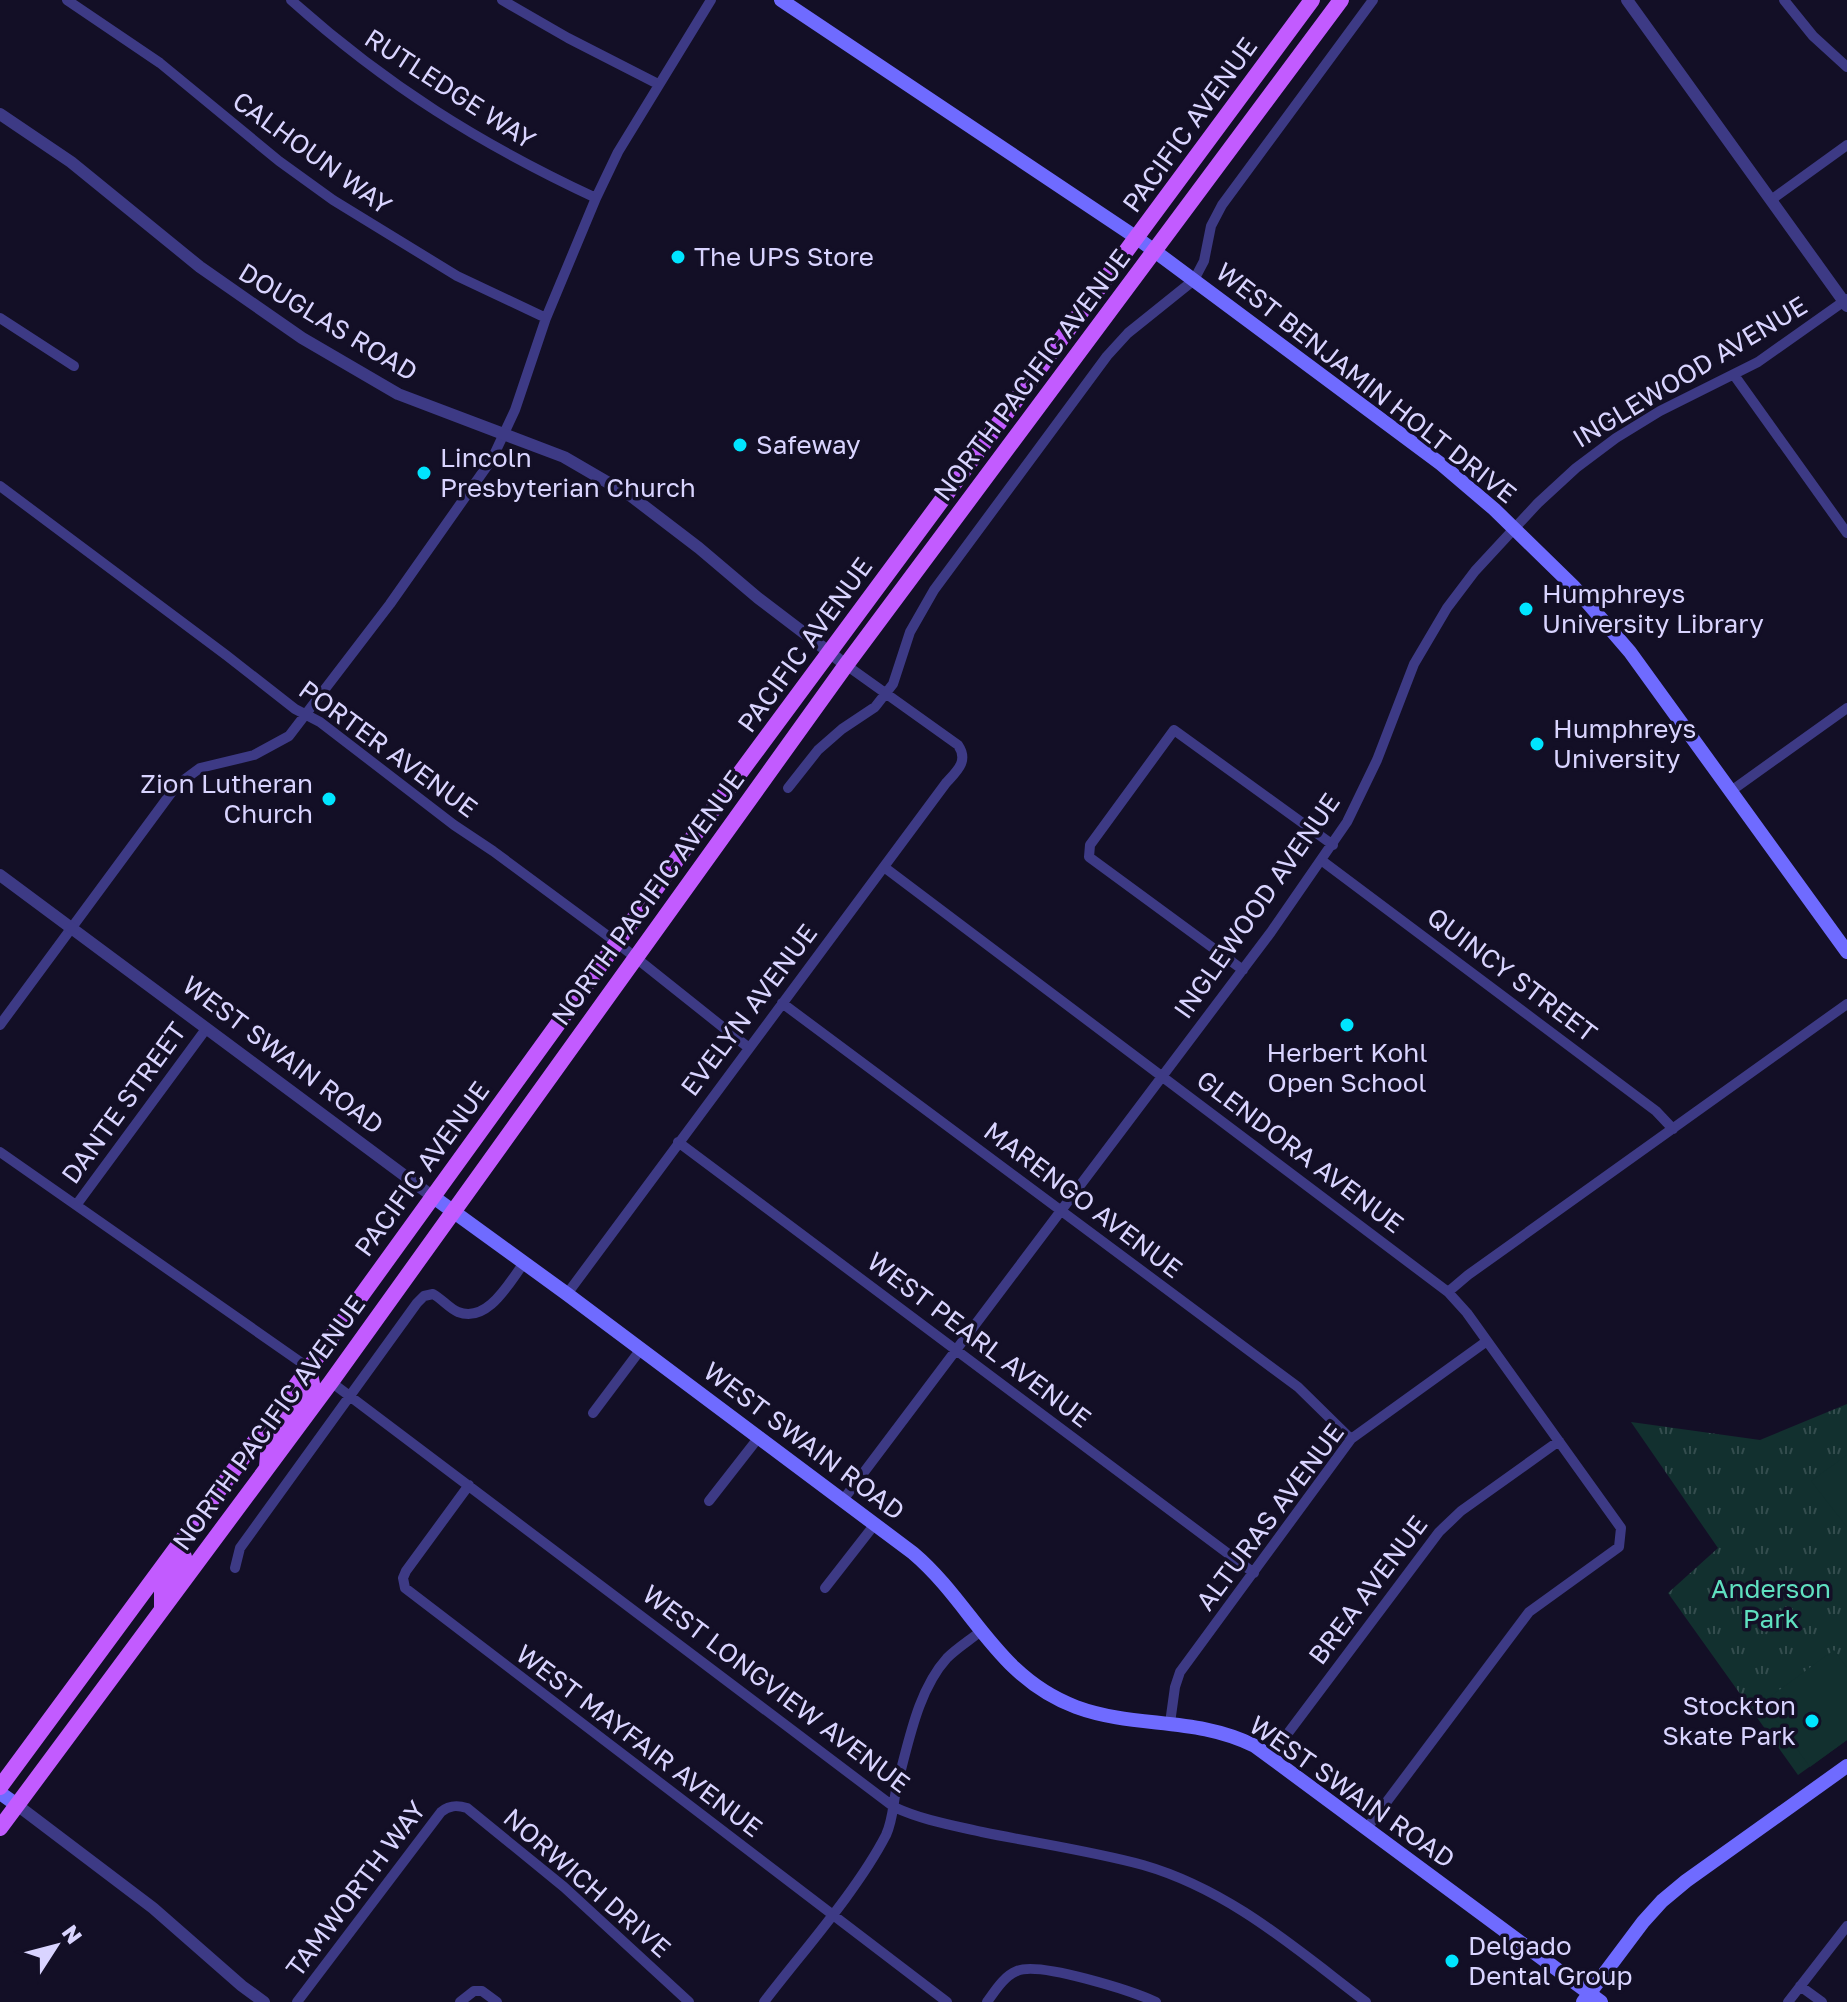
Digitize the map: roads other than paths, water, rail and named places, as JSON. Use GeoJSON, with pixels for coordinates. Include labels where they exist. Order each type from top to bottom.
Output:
{"type":"FeatureCollection","features":[{"type":"Feature","properties":{"kind":"main road","name":"WEST BENJAMIN HOLT DRIVE"},"geometry":{"type":"LineString","coordinates":[[781,0],[1154,250],[1441,464],[1515,528],[1574,587],[1630,652],[1847,952]]}},
{"type":"Feature","properties":{"kind":"main road","name":"PACIFIC AVENUE"},"geometry":{"type":"LineString","coordinates":[[0,1790],[616,942],[1312,0]]}},
{"type":"Feature","properties":{"kind":"main road","name":"NORTH PACIFIC AVENUE"},"geometry":{"type":"LineString","coordinates":[[0,1828],[331,1382],[846,665],[1341,0]]}},
{"type":"Feature","properties":{"kind":"main road","name":"WEST SWAIN ROAD"},"geometry":{"type":"LineString","coordinates":[[432,1196],[926,1564],[999,1654],[1047,1693],[1073,1706],[1116,1717],[1211,1729],[1239,1738],[1367,1828],[1591,1999]]}},
{"type":"Feature","properties":{"kind":"main road"},"geometry":{"type":"LineString","coordinates":[[331,1382],[327,1362],[351,1324],[353,1306]]}},
{"type":"Feature","properties":{"kind":"main road"},"geometry":{"type":"LineString","coordinates":[[266,1468],[269,1443],[312,1384],[309,1368]]}},
{"type":"Feature","properties":{"kind":"main road"},"geometry":{"type":"LineString","coordinates":[[162,1609],[162,1588],[193,1545],[196,1523]]}},
{"type":"Feature","properties":{"kind":"main road"},"geometry":{"type":"LineString","coordinates":[[1591,1999],[1662,1901],[1696,1873],[1847,1766]]}},
{"type":"Feature","properties":{"kind":"main road"},"geometry":{"type":"LineString","coordinates":[[0,1790],[17,1805]]}},
{"type":"Feature","properties":{"kind":"street","name":"CALHOUN WAY"},"geometry":{"type":"LineString","coordinates":[[67,0],[160,63],[279,161],[333,200],[457,276],[546,318]]}},
{"type":"Feature","properties":{"kind":"street","name":"RUTLEDGE WAY"},"geometry":{"type":"LineString","coordinates":[[291,0],[343,47],[409,95],[519,161],[596,198]]}},
{"type":"Feature","properties":{"kind":"street"},"geometry":{"type":"LineString","coordinates":[[502,0],[658,84]]}},
{"type":"Feature","properties":{"kind":"street"},"geometry":{"type":"LineString","coordinates":[[0,1025],[177,785],[200,768],[254,755],[289,736],[399,591],[492,459],[505,434],[546,318],[596,198],[618,152],[711,0]]}},
{"type":"Feature","properties":{"kind":"street"},"geometry":{"type":"LineString","coordinates":[[788,788],[829,739],[875,707],[885,694],[896,677],[913,624],[934,590],[1107,356],[1128,333],[1194,280],[1204,261],[1211,226],[1222,205],[1373,0]]}},
{"type":"Feature","properties":{"kind":"street"},"geometry":{"type":"LineString","coordinates":[[1627,0],[1846,302]]}},
{"type":"Feature","properties":{"kind":"street"},"geometry":{"type":"LineString","coordinates":[[1784,0],[1813,36],[1847,67]]}},
{"type":"Feature","properties":{"kind":"street","name":"DOUGLAS ROAD"},"geometry":{"type":"LineString","coordinates":[[0,114],[71,162],[200,267],[302,338],[398,394],[564,457],[631,496],[846,665],[953,741],[963,753]]}},
{"type":"Feature","properties":{"kind":"street"},"geometry":{"type":"LineString","coordinates":[[1771,200],[1847,145]]}},
{"type":"Feature","properties":{"kind":"street","name":"INGLEWOOD AVENUE"},"geometry":{"type":"LineString","coordinates":[[843,1500],[1243,970],[1333,845],[1365,788],[1403,689],[1433,629],[1462,587],[1515,528],[1576,468],[1616,438],[1669,406],[1734,375],[1846,302]]}},
{"type":"Feature","properties":{"kind":"street"},"geometry":{"type":"LineString","coordinates":[[0,318],[74,366]]}},
{"type":"Feature","properties":{"kind":"street"},"geometry":{"type":"LineString","coordinates":[[1734,375],[1847,533]]}},
{"type":"Feature","properties":{"kind":"street","name":"PORTER AVENUE"},"geometry":{"type":"LineString","coordinates":[[0,486],[295,709],[320,722],[454,825],[616,942],[749,1048]]}},
{"type":"Feature","properties":{"kind":"street"},"geometry":{"type":"LineString","coordinates":[[1731,791],[1847,708]]}},
{"type":"Feature","properties":{"kind":"street"},"geometry":{"type":"LineString","coordinates":[[1243,970],[1089,857],[1090,845],[1174,730],[1333,845]]}},
{"type":"Feature","properties":{"kind":"street","name":"EVELYN AVENUE"},"geometry":{"type":"LineString","coordinates":[[567,1294],[946,783],[961,767],[963,753]]}},
{"type":"Feature","properties":{"kind":"street","name":"QUINCY STREET"},"geometry":{"type":"LineString","coordinates":[[1321,860],[1656,1111],[1673,1129]]}},
{"type":"Feature","properties":{"kind":"street","name":"GLENDORA AVENUE"},"geometry":{"type":"LineString","coordinates":[[884,867],[1448,1292],[1487,1341],[1621,1528],[1619,1547],[1529,1612],[1367,1828]]}},
{"type":"Feature","properties":{"kind":"street","name":"WEST SWAIN ROAD"},"geometry":{"type":"LineString","coordinates":[[0,875],[432,1196]]}},
{"type":"Feature","properties":{"kind":"street","name":"MARENGO AVENUE"},"geometry":{"type":"LineString","coordinates":[[782,1003],[1298,1387],[1351,1439]]}},
{"type":"Feature","properties":{"kind":"street"},"geometry":{"type":"LineString","coordinates":[[1448,1292],[1847,1004]]}},
{"type":"Feature","properties":{"kind":"street","name":"DANTE STREET"},"geometry":{"type":"LineString","coordinates":[[77,1204],[206,1029]]}},
{"type":"Feature","properties":{"kind":"street","name":"WEST PEARL AVENUE"},"geometry":{"type":"LineString","coordinates":[[678,1142],[1254,1573]]}},
{"type":"Feature","properties":{"kind":"street"},"geometry":{"type":"LineString","coordinates":[[0,1152],[309,1368]]}},
{"type":"Feature","properties":{"kind":"street"},"geometry":{"type":"LineString","coordinates":[[235,1568],[240,1548],[424,1296],[433,1294],[454,1311],[465,1314],[480,1312],[495,1301],[524,1263]]}},
{"type":"Feature","properties":{"kind":"street","name":"ALTURAS AVENUE"},"geometry":{"type":"LineString","coordinates":[[1170,1723],[1180,1672],[1351,1439],[1487,1341]]}},
{"type":"Feature","properties":{"kind":"street"},"geometry":{"type":"LineString","coordinates":[[593,1413],[641,1349]]}},
{"type":"Feature","properties":{"kind":"street","name":"WEST LONGVIEW AVENUE"},"geometry":{"type":"LineString","coordinates":[[331,1382],[894,1807],[926,1820],[1124,1861],[1185,1879],[1247,1913],[1366,2002]]}},
{"type":"Feature","properties":{"kind":"street"},"geometry":{"type":"LineString","coordinates":[[709,1501],[759,1437]]}},
{"type":"Feature","properties":{"kind":"street","name":"BREA AVENUE"},"geometry":{"type":"LineString","coordinates":[[1270,1757],[1439,1532],[1461,1511],[1559,1441]]}},
{"type":"Feature","properties":{"kind":"street","name":"WEST MAYFAIR AVENUE"},"geometry":{"type":"LineString","coordinates":[[469,1485],[406,1571],[403,1578],[405,1588],[947,2002]]}},
{"type":"Feature","properties":{"kind":"street"},"geometry":{"type":"LineString","coordinates":[[825,1588],[875,1524]]}},
{"type":"Feature","properties":{"kind":"street"},"geometry":{"type":"LineString","coordinates":[[764,2002],[865,1869],[885,1836],[891,1823],[899,1779],[918,1710],[933,1678],[947,1658],[981,1631]]}},
{"type":"Feature","properties":{"kind":"street"},"geometry":{"type":"LineString","coordinates":[[17,1805],[162,1915],[264,2002]]}},
{"type":"Feature","properties":{"kind":"street","name":"TAMWORTH WAY"},"geometry":{"type":"LineString","coordinates":[[297,2002],[441,1812],[452,1806]]}},
{"type":"Feature","properties":{"kind":"street","name":"NORWICH DRIVE"},"geometry":{"type":"LineString","coordinates":[[452,1806],[467,1808],[564,1887],[689,2002]]}},
{"type":"Feature","properties":{"kind":"street"},"geometry":{"type":"LineString","coordinates":[[1788,2002],[1847,1926]]}},
{"type":"Feature","properties":{"kind":"street"},"geometry":{"type":"LineString","coordinates":[[987,2002],[1010,1974],[1030,1968],[1103,1982],[1131,1990],[1156,2002]]}},
{"type":"Feature","properties":{"kind":"street"},"geometry":{"type":"LineString","coordinates":[[1800,1986],[1822,2002]]}},
{"type":"Feature","properties":{"kind":"street"},"geometry":{"type":"LineString","coordinates":[[460,2002],[474,1991],[482,1991],[497,2002]]}},
{"type":"Feature","properties":{"kind":"place","name":"The UPS Store"},"geometry":{"type":"Point","coordinates":[678,257]}},
{"type":"Feature","properties":{"kind":"place","name":"Safeway"},"geometry":{"type":"Point","coordinates":[740,445]}},
{"type":"Feature","properties":{"kind":"place","name":"Lincoln Presbyterian Church"},"geometry":{"type":"Point","coordinates":[424,473]}},
{"type":"Feature","properties":{"kind":"place","name":"Humphreys University Library"},"geometry":{"type":"Point","coordinates":[1526,609]}},
{"type":"Feature","properties":{"kind":"place","name":"Humphreys University"},"geometry":{"type":"Point","coordinates":[1537,744]}},
{"type":"Feature","properties":{"kind":"place","name":"Zion Lutheran Church"},"geometry":{"type":"Point","coordinates":[329,799]}},
{"type":"Feature","properties":{"kind":"place","name":"Herbert Kohl Open School"},"geometry":{"type":"Point","coordinates":[1347,1025]}},
{"type":"Feature","properties":{"kind":"place","name":"Stockton Skate Park"},"geometry":{"type":"Point","coordinates":[1812,1721]}},
{"type":"Feature","properties":{"kind":"place","name":"Delgado Dental Group"},"geometry":{"type":"Point","coordinates":[1452,1961]}},
{"type":"Feature","properties":{"kind":"park label","name":"Anderson Park"},"geometry":{"type":"Point","coordinates":[1771,1604]}}]}
